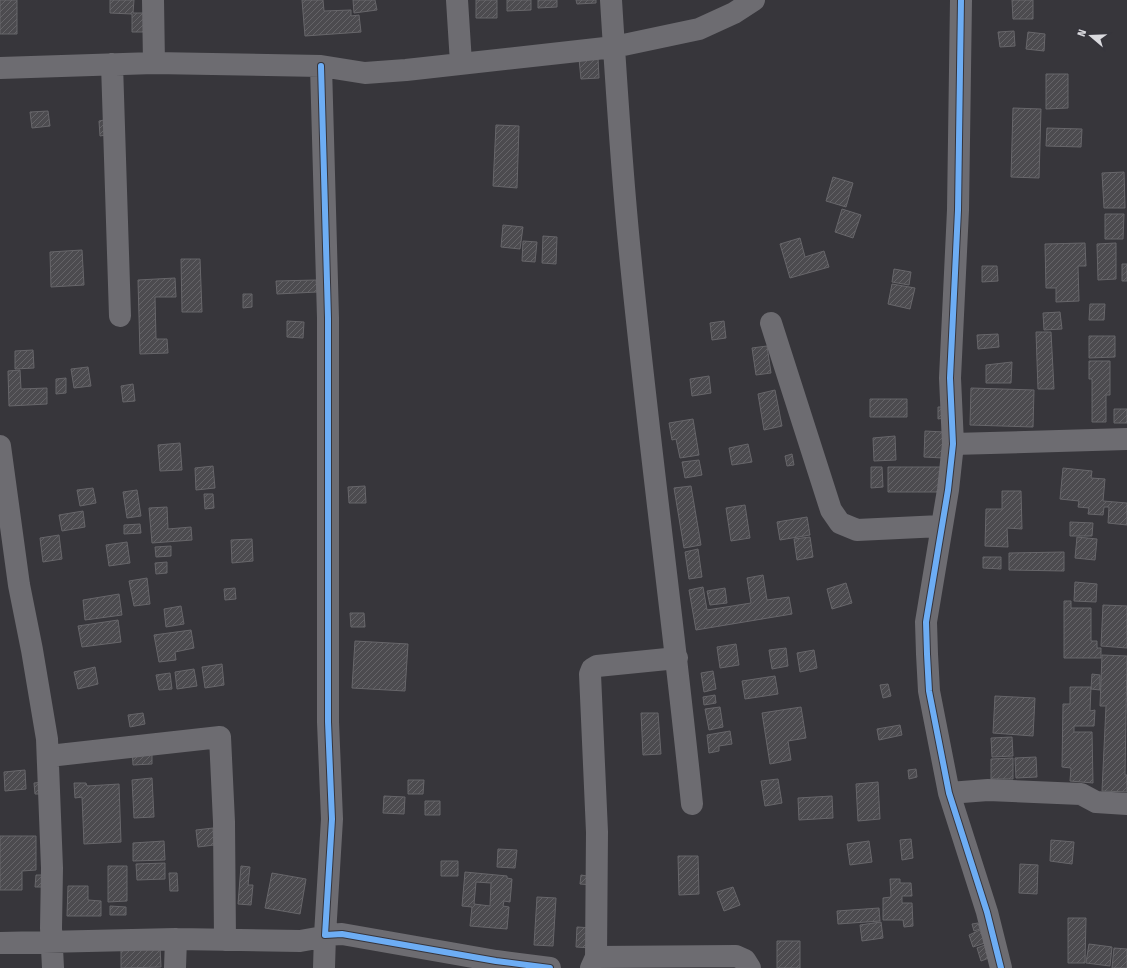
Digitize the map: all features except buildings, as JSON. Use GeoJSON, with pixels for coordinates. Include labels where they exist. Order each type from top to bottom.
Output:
{"type":"FeatureCollection","features":[{"type":"Feature","properties":{"kind":"street"},"geometry":{"type":"LineString","coordinates":[[153,0],[154,63]]}},
{"type":"Feature","properties":{"kind":"street"},"geometry":{"type":"LineString","coordinates":[[457,0],[461,63]]}},
{"type":"Feature","properties":{"kind":"street"},"geometry":{"type":"LineString","coordinates":[[611,0],[618,125],[629,243],[677,658],[692,804]]}},
{"type":"Feature","properties":{"kind":"street"},"geometry":{"type":"LineString","coordinates":[[0,68],[154,63],[321,66],[365,73],[406,70],[614,47],[700,29],[734,13],[754,0]]}},
{"type":"Feature","properties":{"kind":"street"},"geometry":{"type":"LineString","coordinates":[[961,0],[958,210],[950,378],[953,444],[948,490],[941,526],[926,630],[929,692],[949,793],[987,912],[1001,968]]}},
{"type":"Feature","properties":{"kind":"street"},"geometry":{"type":"LineString","coordinates":[[112,64],[120,316]]}},
{"type":"Feature","properties":{"kind":"street"},"geometry":{"type":"LineString","coordinates":[[321,66],[328,318],[328,722],[332,819],[324,968]]}},
{"type":"Feature","properties":{"kind":"street"},"geometry":{"type":"LineString","coordinates":[[771,323],[831,510],[840,523],[857,530],[941,526]]}},
{"type":"Feature","properties":{"kind":"street"},"geometry":{"type":"LineString","coordinates":[[953,444],[1127,439]]}},
{"type":"Feature","properties":{"kind":"street"},"geometry":{"type":"LineString","coordinates":[[0,446],[9,586],[38,681],[49,756],[52,868],[51,943],[53,968]]}},
{"type":"Feature","properties":{"kind":"street"},"geometry":{"type":"LineString","coordinates":[[677,658],[597,666],[592,669],[590,674],[597,832],[593,962],[736,956],[745,960],[750,968]]}},
{"type":"Feature","properties":{"kind":"street"},"geometry":{"type":"LineString","coordinates":[[49,756],[220,737],[224,822],[225,940]]}},
{"type":"Feature","properties":{"kind":"street"},"geometry":{"type":"LineString","coordinates":[[949,793],[988,790],[1081,794],[1096,802],[1127,804]]}},
{"type":"Feature","properties":{"kind":"street"},"geometry":{"type":"LineString","coordinates":[[0,943],[176,939],[300,941],[325,935],[342,934],[496,961],[550,968]]}},
{"type":"Feature","properties":{"kind":"street"},"geometry":{"type":"LineString","coordinates":[[174,968],[176,939]]}},
{"type":"Feature","properties":{"kind":"cycle path"},"geometry":{"type":"LineString","coordinates":[[961,0],[958,210],[950,378],[953,444],[948,490],[926,622],[927,654],[929,691],[949,793],[987,912],[1001,968]]}},
{"type":"Feature","properties":{"kind":"cycle path"},"geometry":{"type":"LineString","coordinates":[[321,66],[328,318],[328,722],[332,819],[325,935],[342,934],[496,961],[550,968]]}}]}
